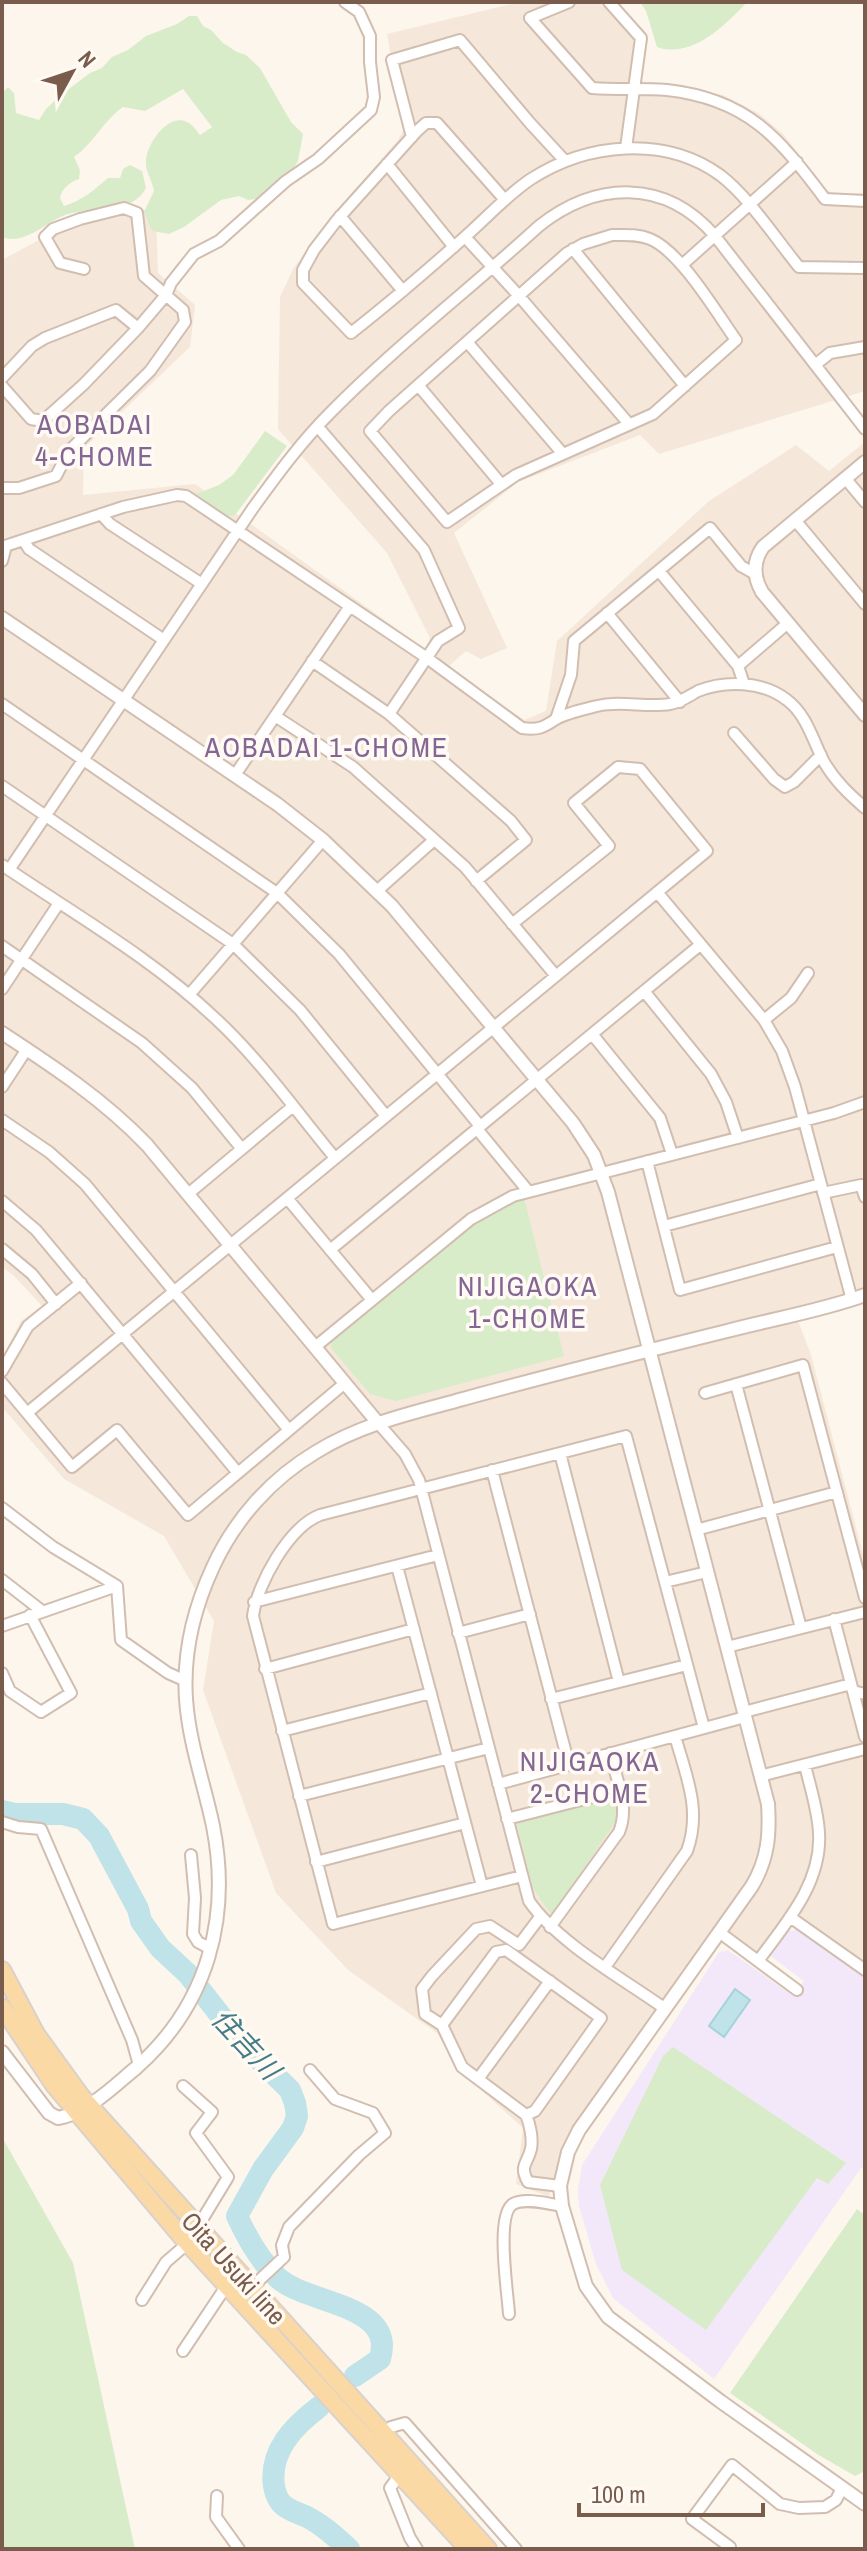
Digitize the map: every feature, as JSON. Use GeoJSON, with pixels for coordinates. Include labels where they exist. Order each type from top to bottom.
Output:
{"type":"FeatureCollection","features":[{"type":"Feature","properties":{"kind":"main road","name":"Oita Usuki line"},"geometry":{"type":"LineString","coordinates":[[2,1970],[36,2034],[83,2108],[188,2243],[227,2285],[245,2294]]}},
{"type":"Feature","properties":{"kind":"main road","name":"Oita Usuki line"},"geometry":{"type":"LineString","coordinates":[[2,2007],[40,2066],[197,2227],[245,2294],[406,2468],[488,2549]]}},
{"type":"Feature","properties":{"kind":"main road","name":"Oita Usuki line"},"geometry":{"type":"LineString","coordinates":[[406,2468],[468,2549]]}},
{"type":"Feature","properties":{"kind":"street"},"geometry":{"type":"LineString","coordinates":[[2,386],[31,419],[43,421],[138,328],[166,295],[171,283],[194,254],[219,241],[286,181],[318,159],[371,110],[374,97],[370,36],[359,12],[345,2]]}},
{"type":"Feature","properties":{"kind":"street"},"geometry":{"type":"LineString","coordinates":[[569,2],[530,18],[592,88],[667,90],[713,99],[762,125],[797,162],[825,199],[865,201]]}},
{"type":"Feature","properties":{"kind":"street"},"geometry":{"type":"LineString","coordinates":[[609,2],[641,38],[626,148]]}},
{"type":"Feature","properties":{"kind":"street"},"geometry":{"type":"LineString","coordinates":[[412,137],[392,60],[460,40],[565,161]]}},
{"type":"Feature","properties":{"kind":"street"},"geometry":{"type":"LineString","coordinates":[[505,200],[437,123],[426,123],[340,216],[314,250],[303,270],[303,283],[351,333],[531,179],[565,161],[626,148],[660,150],[683,156],[719,175],[749,205],[799,267],[865,268]]}},
{"type":"Feature","properties":{"kind":"street"},"geometry":{"type":"LineString","coordinates":[[682,265],[797,162]]}},
{"type":"Feature","properties":{"kind":"street"},"geometry":{"type":"LineString","coordinates":[[387,164],[454,247]]}},
{"type":"Feature","properties":{"kind":"street"},"geometry":{"type":"LineString","coordinates":[[335,1158],[238,1042],[189,995],[153,967],[5,867],[46,815],[276,477],[318,427],[382,364],[552,215],[589,198],[614,193],[648,194],[668,199],[690,212],[715,236],[865,429]]}},
{"type":"Feature","properties":{"kind":"street"},"geometry":{"type":"LineString","coordinates":[[2,488],[19,488],[56,476],[75,444],[162,357],[185,322],[183,310],[144,276],[137,213],[124,208],[66,224],[53,229],[45,237],[60,263],[84,269]]}},
{"type":"Feature","properties":{"kind":"street"},"geometry":{"type":"LineString","coordinates":[[340,216],[403,291]]}},
{"type":"Feature","properties":{"kind":"street"},"geometry":{"type":"LineString","coordinates":[[638,235],[658,243],[682,265],[736,340],[653,414],[501,484],[447,522],[370,431],[573,249],[597,238],[638,235]]}},
{"type":"Feature","properties":{"kind":"street"},"geometry":{"type":"LineString","coordinates":[[465,237],[629,424]]}},
{"type":"Feature","properties":{"kind":"street"},"geometry":{"type":"LineString","coordinates":[[573,249],[685,386]]}},
{"type":"Feature","properties":{"kind":"street"},"geometry":{"type":"LineString","coordinates":[[2,378],[32,346],[45,338],[116,310],[138,328]]}},
{"type":"Feature","properties":{"kind":"street"},"geometry":{"type":"LineString","coordinates":[[468,343],[563,454]]}},
{"type":"Feature","properties":{"kind":"street"},"geometry":{"type":"LineString","coordinates":[[815,365],[830,353],[865,347]]}},
{"type":"Feature","properties":{"kind":"street"},"geometry":{"type":"LineString","coordinates":[[418,385],[501,484]]}},
{"type":"Feature","properties":{"kind":"street"},"geometry":{"type":"LineString","coordinates":[[318,427],[424,550],[459,628],[438,641],[389,714]]}},
{"type":"Feature","properties":{"kind":"street"},"geometry":{"type":"LineString","coordinates":[[865,462],[760,551],[755,574],[762,592],[865,715]]}},
{"type":"Feature","properties":{"kind":"street"},"geometry":{"type":"LineString","coordinates":[[845,478],[865,502]]}},
{"type":"Feature","properties":{"kind":"street"},"geometry":{"type":"LineString","coordinates":[[2,561],[4,547],[101,514],[160,498],[186,496],[427,658],[522,728],[538,730],[556,719],[571,675],[574,641],[710,528],[741,566],[755,574]]}},
{"type":"Feature","properties":{"kind":"street"},"geometry":{"type":"LineString","coordinates":[[101,514],[110,524],[202,584]]}},
{"type":"Feature","properties":{"kind":"street"},"geometry":{"type":"LineString","coordinates":[[795,520],[865,604]]}},
{"type":"Feature","properties":{"kind":"street"},"geometry":{"type":"LineString","coordinates":[[24,541],[29,549],[164,640]]}},
{"type":"Feature","properties":{"kind":"street"},"geometry":{"type":"LineString","coordinates":[[659,571],[738,666],[744,684]]}},
{"type":"Feature","properties":{"kind":"street"},"geometry":{"type":"LineString","coordinates":[[235,775],[350,606]]}},
{"type":"Feature","properties":{"kind":"street"},"geometry":{"type":"LineString","coordinates":[[607,613],[680,702]]}},
{"type":"Feature","properties":{"kind":"street"},"geometry":{"type":"LineString","coordinates":[[2,618],[277,804],[323,840],[378,890],[585,1139],[601,1172],[768,1804],[768,1846],[762,1869],[579,2130],[568,2152],[560,2186],[562,2206],[586,2286],[608,2317],[865,2504]]}},
{"type":"Feature","properties":{"kind":"street"},"geometry":{"type":"LineString","coordinates":[[738,666],[788,623]]}},
{"type":"Feature","properties":{"kind":"street"},"geometry":{"type":"LineString","coordinates":[[312,661],[389,714],[511,821],[526,840],[476,881]]}},
{"type":"Feature","properties":{"kind":"street"},"geometry":{"type":"LineString","coordinates":[[556,719],[600,705],[680,702],[721,684],[744,684],[773,692],[792,704],[837,782],[865,808]]}},
{"type":"Feature","properties":{"kind":"street"},"geometry":{"type":"LineString","coordinates":[[2,704],[277,893],[339,954],[528,1191]]}},
{"type":"Feature","properties":{"kind":"street"},"geometry":{"type":"LineString","coordinates":[[275,716],[353,767],[465,867],[556,976]]}},
{"type":"Feature","properties":{"kind":"street"},"geometry":{"type":"LineString","coordinates":[[734,733],[774,779],[785,787],[821,755]]}},
{"type":"Feature","properties":{"kind":"street"},"geometry":{"type":"LineString","coordinates":[[27,1413],[707,851],[640,769],[618,767],[574,803],[609,846],[512,924]]}},
{"type":"Feature","properties":{"kind":"street"},"geometry":{"type":"LineString","coordinates":[[2,786],[233,944],[300,1010],[386,1116]]}},
{"type":"Feature","properties":{"kind":"street"},"geometry":{"type":"LineString","coordinates":[[189,995],[323,840]]}},
{"type":"Feature","properties":{"kind":"street"},"geometry":{"type":"LineString","coordinates":[[378,890],[434,840]]}},
{"type":"Feature","properties":{"kind":"street"},"geometry":{"type":"LineString","coordinates":[[657,892],[764,1020],[782,1051],[852,1300]]}},
{"type":"Feature","properties":{"kind":"street"},"geometry":{"type":"LineString","coordinates":[[2,989],[59,903]]}},
{"type":"Feature","properties":{"kind":"street"},"geometry":{"type":"LineString","coordinates":[[330,1250],[700,945]]}},
{"type":"Feature","properties":{"kind":"street"},"geometry":{"type":"LineString","coordinates":[[2,946],[142,1043],[192,1088],[242,1149]]}},
{"type":"Feature","properties":{"kind":"street"},"geometry":{"type":"LineString","coordinates":[[764,1020],[791,998],[808,973]]}},
{"type":"Feature","properties":{"kind":"street"},"geometry":{"type":"LineString","coordinates":[[644,991],[711,1074],[738,1138]]}},
{"type":"Feature","properties":{"kind":"street"},"geometry":{"type":"LineString","coordinates":[[2,1033],[98,1098],[121,1118],[412,1464],[421,1488],[529,1901],[550,1927],[664,2008]]}},
{"type":"Feature","properties":{"kind":"street"},"geometry":{"type":"LineString","coordinates":[[592,1034],[655,1111],[672,1154]]}},
{"type":"Feature","properties":{"kind":"street"},"geometry":{"type":"LineString","coordinates":[[2,1087],[27,1049]]}},
{"type":"Feature","properties":{"kind":"street"},"geometry":{"type":"LineString","coordinates":[[315,1347],[471,1219],[497,1204],[528,1191],[864,1104]]}},
{"type":"Feature","properties":{"kind":"street"},"geometry":{"type":"LineString","coordinates":[[188,1194],[292,1107]]}},
{"type":"Feature","properties":{"kind":"street"},"geometry":{"type":"LineString","coordinates":[[2,1120],[49,1152],[85,1184],[289,1430]]}},
{"type":"Feature","properties":{"kind":"street"},"geometry":{"type":"LineString","coordinates":[[647,1161],[680,1290],[837,1247]]}},
{"type":"Feature","properties":{"kind":"street"},"geometry":{"type":"LineString","coordinates":[[664,1226],[822,1189],[861,1185],[865,1197]]}},
{"type":"Feature","properties":{"kind":"street"},"geometry":{"type":"LineString","coordinates":[[287,1198],[372,1300]]}},
{"type":"Feature","properties":{"kind":"street"},"geometry":{"type":"LineString","coordinates":[[2,1201],[21,1214],[36,1230],[238,1473]]}},
{"type":"Feature","properties":{"kind":"street"},"geometry":{"type":"LineString","coordinates":[[2,1249],[32,1274],[56,1304]]}},
{"type":"Feature","properties":{"kind":"street"},"geometry":{"type":"LineString","coordinates":[[2,1371],[28,1326],[81,1283]]}},
{"type":"Feature","properties":{"kind":"street"},"geometry":{"type":"LineString","coordinates":[[2,2052],[49,2113],[58,2118],[83,2108],[139,2065],[172,2030],[186,2008],[211,1949],[219,1901],[218,1857],[193,1744],[186,1681],[190,1641],[202,1594],[223,1547],[239,1522],[273,1484],[300,1462],[344,1436],[378,1423],[865,1295]]}},
{"type":"Feature","properties":{"kind":"street"},"geometry":{"type":"LineString","coordinates":[[705,1393],[803,1365],[865,1598]]}},
{"type":"Feature","properties":{"kind":"street"},"geometry":{"type":"LineString","coordinates":[[2,1383],[72,1467],[117,1430],[188,1515],[345,1383]]}},
{"type":"Feature","properties":{"kind":"street"},"geometry":{"type":"LineString","coordinates":[[736,1384],[801,1628]]}},
{"type":"Feature","properties":{"kind":"street"},"geometry":{"type":"LineString","coordinates":[[522,1876],[333,1924],[253,1616],[254,1602],[281,1551],[314,1517],[626,1436],[704,1728]]}},
{"type":"Feature","properties":{"kind":"street"},"geometry":{"type":"LineString","coordinates":[[560,1453],[619,1682]]}},
{"type":"Feature","properties":{"kind":"street"},"geometry":{"type":"LineString","coordinates":[[492,1470],[569,1765]]}},
{"type":"Feature","properties":{"kind":"street"},"geometry":{"type":"LineString","coordinates":[[696,1530],[837,1492]]}},
{"type":"Feature","properties":{"kind":"street"},"geometry":{"type":"LineString","coordinates":[[2,1508],[53,1547],[117,1586]]}},
{"type":"Feature","properties":{"kind":"street"},"geometry":{"type":"LineString","coordinates":[[254,1602],[438,1555]]}},
{"type":"Feature","properties":{"kind":"street"},"geometry":{"type":"LineString","coordinates":[[397,1566],[482,1886]]}},
{"type":"Feature","properties":{"kind":"street"},"geometry":{"type":"LineString","coordinates":[[665,1582],[707,1572]]}},
{"type":"Feature","properties":{"kind":"street"},"geometry":{"type":"LineString","coordinates":[[2,1580],[42,1611]]}},
{"type":"Feature","properties":{"kind":"street"},"geometry":{"type":"LineString","coordinates":[[117,1586],[121,1640],[168,1673],[186,1681]]}},
{"type":"Feature","properties":{"kind":"street"},"geometry":{"type":"LineString","coordinates":[[2,1626],[117,1586]]}},
{"type":"Feature","properties":{"kind":"street"},"geometry":{"type":"LineString","coordinates":[[727,1647],[865,1612]]}},
{"type":"Feature","properties":{"kind":"street"},"geometry":{"type":"LineString","coordinates":[[458,1633],[530,1614]]}},
{"type":"Feature","properties":{"kind":"street"},"geometry":{"type":"LineString","coordinates":[[2,1673],[10,1691],[41,1712],[71,1693],[30,1615]]}},
{"type":"Feature","properties":{"kind":"street"},"geometry":{"type":"LineString","coordinates":[[834,1619],[865,1737]]}},
{"type":"Feature","properties":{"kind":"street"},"geometry":{"type":"LineString","coordinates":[[265,1669],[414,1629]]}},
{"type":"Feature","properties":{"kind":"street"},"geometry":{"type":"LineString","coordinates":[[551,1699],[687,1665]]}},
{"type":"Feature","properties":{"kind":"street"},"geometry":{"type":"LineString","coordinates":[[498,1784],[704,1728],[744,1714],[852,1687],[865,1694]]}},
{"type":"Feature","properties":{"kind":"street"},"geometry":{"type":"LineString","coordinates":[[282,1731],[431,1693]]}},
{"type":"Feature","properties":{"kind":"street"},"geometry":{"type":"LineString","coordinates":[[605,1967],[687,1851],[693,1836],[693,1801],[675,1736]]}},
{"type":"Feature","properties":{"kind":"street"},"geometry":{"type":"LineString","coordinates":[[299,1796],[489,1748]]}},
{"type":"Feature","properties":{"kind":"street"},"geometry":{"type":"LineString","coordinates":[[760,1776],[865,1749]]}},
{"type":"Feature","properties":{"kind":"street"},"geometry":{"type":"LineString","coordinates":[[550,1927],[624,1821],[625,1809],[610,1753]]}},
{"type":"Feature","properties":{"kind":"street"},"geometry":{"type":"LineString","coordinates":[[758,1961],[809,1886],[819,1849],[819,1827],[805,1765]]}},
{"type":"Feature","properties":{"kind":"street"},"geometry":{"type":"LineString","coordinates":[[507,1819],[620,1790]]}},
{"type":"Feature","properties":{"kind":"street"},"geometry":{"type":"LineString","coordinates":[[2,1822],[41,1829],[132,2040],[139,2065]]}},
{"type":"Feature","properties":{"kind":"street"},"geometry":{"type":"LineString","coordinates":[[316,1862],[465,1823]]}},
{"type":"Feature","properties":{"kind":"street"},"geometry":{"type":"LineString","coordinates":[[191,1855],[195,1898],[193,1934],[198,1942],[211,1949]]}},
{"type":"Feature","properties":{"kind":"street"},"geometry":{"type":"LineString","coordinates":[[540,1917],[519,1945],[490,1926],[476,1929],[422,1989],[425,2014],[442,2025],[462,2067],[526,2115],[530,2124],[531,2149],[524,2162],[523,2173],[528,2182],[560,2186]]}},
{"type":"Feature","properties":{"kind":"street"},"geometry":{"type":"LineString","coordinates":[[790,1917],[865,1970]]}},
{"type":"Feature","properties":{"kind":"street"},"geometry":{"type":"LineString","coordinates":[[719,1932],[797,1990]]}},
{"type":"Feature","properties":{"kind":"street"},"geometry":{"type":"LineString","coordinates":[[442,2025],[496,1952],[506,1950],[601,2018],[535,2111],[526,2115]]}},
{"type":"Feature","properties":{"kind":"street"},"geometry":{"type":"LineString","coordinates":[[478,2079],[550,1981]]}},
{"type":"Feature","properties":{"kind":"street"},"geometry":{"type":"LineString","coordinates":[[245,2294],[284,2257],[282,2245],[289,2227],[359,2155],[385,2133],[373,2113],[335,2099],[310,2070]]}},
{"type":"Feature","properties":{"kind":"street"},"geometry":{"type":"LineString","coordinates":[[142,2300],[166,2262],[188,2243],[228,2177],[196,2133],[212,2112],[183,2086]]}},
{"type":"Feature","properties":{"kind":"street"},"geometry":{"type":"LineString","coordinates":[[509,2314],[503,2236],[508,2208],[524,2201],[562,2206]]}},
{"type":"Feature","properties":{"kind":"street"},"geometry":{"type":"LineString","coordinates":[[183,2351],[227,2285]]}},
{"type":"Feature","properties":{"kind":"street"},"geometry":{"type":"LineString","coordinates":[[379,2439],[391,2427],[405,2423],[516,2549]]}},
{"type":"Feature","properties":{"kind":"street"},"geometry":{"type":"LineString","coordinates":[[729,2549],[692,2519],[732,2465],[780,2504],[799,2508],[825,2507],[836,2500],[842,2488]]}},
{"type":"Feature","properties":{"kind":"street"},"geometry":{"type":"LineString","coordinates":[[406,2468],[390,2488],[417,2549]]}},
{"type":"Feature","properties":{"kind":"street"},"geometry":{"type":"LineString","coordinates":[[217,2496],[216,2517],[239,2549]]}},
{"type":"Feature","properties":{"kind":"shaded area"},"geometry":{"type":"Polygon","coordinates":[[[519,2],[616,2],[648,40],[641,81],[723,95],[758,113],[783,134],[826,189],[832,193],[865,193],[865,391],[659,454],[640,435],[518,482],[454,533],[507,648],[481,659],[466,651],[449,666],[524,720],[546,711],[557,641],[709,501],[796,445],[829,471],[865,442],[865,1290],[794,1310],[811,1355],[865,1562],[865,1971],[793,1922],[762,1959],[718,1926],[572,2127],[549,2197],[516,2184],[523,2128],[457,2068],[437,2033],[348,1970],[276,1893],[203,1690],[214,1621],[164,1536],[64,1479],[2,1407],[2,1358],[21,1321],[42,1306],[2,1267],[2,260],[113,200],[156,214],[158,273],[195,305],[190,347],[84,448],[83,495],[195,484],[425,649],[430,638],[387,553],[278,429],[280,297],[293,269],[330,218],[398,140],[404,129],[387,34],[519,2]]]}},
{"type":"Feature","properties":{"kind":"shaded area"},"geometry":{"type":"Polygon","coordinates":[[[798,1930],[865,1976],[865,2169],[861,2168],[714,2379],[613,2298],[596,2264],[579,2206],[582,2165],[719,1952],[728,1950],[793,1996],[804,1981],[769,1955],[788,1931],[798,1930]]]}},
{"type":"Feature","properties":{"kind":"green space"},"geometry":{"type":"Polygon","coordinates":[[[640,2],[747,2],[706,38],[682,48],[670,49],[657,47],[646,11],[640,2]]]}},
{"type":"Feature","properties":{"kind":"green space"},"geometry":{"type":"Polygon","coordinates":[[[189,16],[197,16],[203,26],[223,43],[246,55],[260,68],[291,122],[303,134],[298,161],[293,169],[256,199],[239,196],[221,200],[169,234],[152,231],[144,212],[154,191],[146,165],[154,139],[166,126],[180,120],[193,126],[200,135],[212,127],[183,89],[145,111],[123,107],[116,113],[74,157],[80,170],[79,179],[67,186],[60,198],[64,206],[77,201],[108,178],[120,178],[123,169],[130,165],[142,171],[146,188],[140,197],[110,209],[65,215],[27,236],[2,237],[2,93],[8,87],[14,93],[16,113],[39,120],[61,95],[90,73],[102,68],[112,57],[128,50],[146,36],[189,16]]]}},
{"type":"Feature","properties":{"kind":"green space"},"geometry":{"type":"Polygon","coordinates":[[[265,431],[287,446],[235,515],[226,516],[193,495],[219,485],[233,475],[265,431]]]}},
{"type":"Feature","properties":{"kind":"green space"},"geometry":{"type":"Polygon","coordinates":[[[524,1198],[564,1356],[396,1401],[370,1394],[331,1348],[331,1342],[473,1224],[524,1198]]]}},
{"type":"Feature","properties":{"kind":"green space"},"geometry":{"type":"Polygon","coordinates":[[[615,1797],[617,1813],[614,1824],[553,1914],[549,1912],[533,1888],[516,1821],[615,1797]]]}},
{"type":"Feature","properties":{"kind":"green space"},"geometry":{"type":"Polygon","coordinates":[[[673,2047],[846,2163],[828,2184],[817,2178],[706,2330],[622,2270],[600,2185],[663,2056],[673,2047]]]}},
{"type":"Feature","properties":{"kind":"green space"},"geometry":{"type":"Polygon","coordinates":[[[2,2137],[73,2263],[135,2549],[2,2549],[2,2137]]]}},
{"type":"Feature","properties":{"kind":"green space"},"geometry":{"type":"Polygon","coordinates":[[[857,2209],[865,2215],[865,2471],[855,2476],[817,2454],[730,2393],[857,2209]]]}},
{"type":"Feature","properties":{"kind":"water"},"geometry":{"type":"Polygon","coordinates":[[[735,1989],[750,2000],[724,2037],[709,2026],[735,1989]]]}},
{"type":"Feature","properties":{"kind":"waterway","name":"住吉川"},"geometry":{"type":"LineString","coordinates":[[2,1811],[14,1814],[63,1814],[83,1819],[99,1836],[138,1909],[141,1921],[160,1948],[188,1974],[242,2043],[290,2090],[297,2116],[293,2128],[263,2169],[237,2216],[254,2249],[278,2278],[292,2287],[363,2316],[375,2327],[381,2341],[380,2359],[355,2376]]}},
{"type":"Feature","properties":{"kind":"waterway","name":"住吉川"},"geometry":{"type":"LineString","coordinates":[[319,2407],[285,2440],[275,2462],[274,2488],[284,2506],[320,2525],[349,2549]]}},
{"type":"Feature","properties":{"kind":"district","name":"AOBADAI 4-CHOME"},"geometry":{"type":"Point","coordinates":[95,440]}},
{"type":"Feature","properties":{"kind":"district","name":"AOBADAI 1-CHOME"},"geometry":{"type":"Point","coordinates":[327,747]}},
{"type":"Feature","properties":{"kind":"district","name":"NIJIGAOKA 1-CHOME"},"geometry":{"type":"Point","coordinates":[528,1302]}},
{"type":"Feature","properties":{"kind":"district","name":"NIJIGAOKA 2-CHOME"},"geometry":{"type":"Point","coordinates":[590,1777]}}]}
